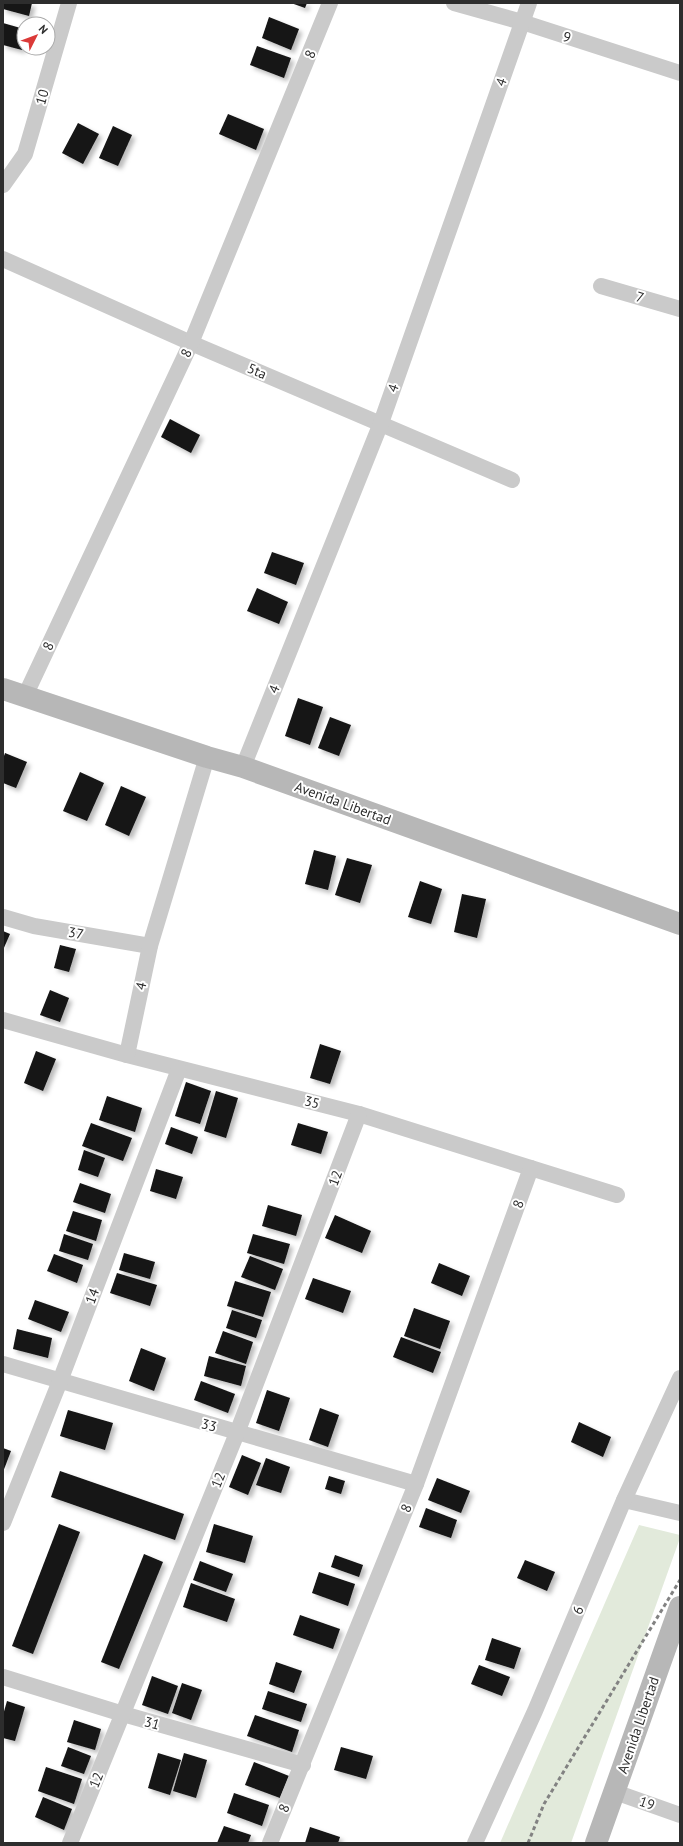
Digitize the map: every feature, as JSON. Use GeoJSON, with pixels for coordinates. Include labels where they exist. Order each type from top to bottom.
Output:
{"type":"FeatureCollection","features":[{"type":"Feature","properties":{"kind":"main road","name":"Avenida Libertad"},"geometry":{"type":"LineString","coordinates":[[3,689],[207,757],[244,767],[680,924]]}},
{"type":"Feature","properties":{"kind":"main road","name":"Avenida Libertad"},"geometry":{"type":"LineString","coordinates":[[596,1843],[680,1607]]}},
{"type":"Feature","properties":{"kind":"street","name":"10"},"geometry":{"type":"LineString","coordinates":[[3,185],[25,154],[69,3]]}},
{"type":"Feature","properties":{"kind":"street","name":"8"},"geometry":{"type":"LineString","coordinates":[[25,696],[191,343],[330,3]]}},
{"type":"Feature","properties":{"kind":"street","name":"9"},"geometry":{"type":"LineString","coordinates":[[454,3],[522,22],[680,73]]}},
{"type":"Feature","properties":{"kind":"street","name":"4"},"geometry":{"type":"LineString","coordinates":[[244,767],[380,423],[529,3]]}},
{"type":"Feature","properties":{"kind":"street","name":"5ta"},"geometry":{"type":"LineString","coordinates":[[3,259],[191,343],[512,480]]}},
{"type":"Feature","properties":{"kind":"street","name":"7"},"geometry":{"type":"LineString","coordinates":[[601,286],[680,309]]}},
{"type":"Feature","properties":{"kind":"street","name":"4"},"geometry":{"type":"LineString","coordinates":[[127,1055],[150,946],[207,757]]}},
{"type":"Feature","properties":{"kind":"street","name":"37"},"geometry":{"type":"LineString","coordinates":[[3,917],[34,926],[150,946]]}},
{"type":"Feature","properties":{"kind":"street","name":"35"},"geometry":{"type":"LineString","coordinates":[[4,1024],[359,1114],[617,1195]]}},
{"type":"Feature","properties":{"kind":"street","name":"14"},"geometry":{"type":"LineString","coordinates":[[3,1523],[60,1381],[179,1069]]}},
{"type":"Feature","properties":{"kind":"street","name":"12"},"geometry":{"type":"LineString","coordinates":[[70,1843],[237,1433],[359,1114]]}},
{"type":"Feature","properties":{"kind":"street","name":"8"},"geometry":{"type":"LineString","coordinates":[[270,1843],[416,1484],[531,1168]]}},
{"type":"Feature","properties":{"kind":"street","name":"33"},"geometry":{"type":"LineString","coordinates":[[3,1364],[416,1484]]}},
{"type":"Feature","properties":{"kind":"street","name":"6"},"geometry":{"type":"LineString","coordinates":[[475,1843],[535,1711],[624,1500],[680,1378]]}},
{"type":"Feature","properties":{"kind":"street"},"geometry":{"type":"LineString","coordinates":[[624,1500],[680,1513]]}},
{"type":"Feature","properties":{"kind":"street","name":"31"},"geometry":{"type":"LineString","coordinates":[[3,1677],[123,1714],[303,1765]]}},
{"type":"Feature","properties":{"kind":"street","name":"19"},"geometry":{"type":"LineString","coordinates":[[615,1792],[680,1815]]}},
{"type":"Feature","properties":{"kind":"green space"},"geometry":{"type":"Polygon","coordinates":[[[639,1525],[680,1535],[680,1538],[571,1843],[500,1843],[639,1525]]]}},
{"type":"Feature","properties":{"kind":"building"},"geometry":{"type":"Polygon","coordinates":[[[3,3],[32,3],[29,16],[3,9],[3,3]]]}},
{"type":"Feature","properties":{"kind":"building"},"geometry":{"type":"Polygon","coordinates":[[[291,3],[307,3],[305,8],[291,3]]]}},
{"type":"Feature","properties":{"kind":"building"},"geometry":{"type":"Polygon","coordinates":[[[269,17],[299,29],[291,50],[262,38],[269,17]]]}},
{"type":"Feature","properties":{"kind":"building"},"geometry":{"type":"Polygon","coordinates":[[[3,23],[16,27],[16,48],[3,45],[3,23]]]}},
{"type":"Feature","properties":{"kind":"building"},"geometry":{"type":"Polygon","coordinates":[[[257,46],[291,58],[284,78],[250,65],[257,46]]]}},
{"type":"Feature","properties":{"kind":"building"},"geometry":{"type":"Polygon","coordinates":[[[228,114],[264,129],[256,150],[219,134],[228,114]]]}},
{"type":"Feature","properties":{"kind":"building"},"geometry":{"type":"Polygon","coordinates":[[[78,123],[99,134],[83,164],[62,153],[78,123]]]}},
{"type":"Feature","properties":{"kind":"building"},"geometry":{"type":"Polygon","coordinates":[[[113,126],[132,135],[118,166],[99,158],[113,126]]]}},
{"type":"Feature","properties":{"kind":"building"},"geometry":{"type":"Polygon","coordinates":[[[170,419],[200,435],[191,453],[161,437],[170,419]]]}},
{"type":"Feature","properties":{"kind":"building"},"geometry":{"type":"Polygon","coordinates":[[[272,552],[304,563],[296,585],[264,573],[272,552]]]}},
{"type":"Feature","properties":{"kind":"building"},"geometry":{"type":"Polygon","coordinates":[[[257,588],[288,602],[279,624],[247,611],[257,588]]]}},
{"type":"Feature","properties":{"kind":"building"},"geometry":{"type":"Polygon","coordinates":[[[298,698],[323,707],[310,745],[285,736],[298,698]]]}},
{"type":"Feature","properties":{"kind":"building"},"geometry":{"type":"Polygon","coordinates":[[[330,717],[351,725],[339,756],[318,748],[330,717]]]}},
{"type":"Feature","properties":{"kind":"building"},"geometry":{"type":"Polygon","coordinates":[[[5,753],[27,762],[16,788],[3,783],[3,759],[5,753]]]}},
{"type":"Feature","properties":{"kind":"building"},"geometry":{"type":"Polygon","coordinates":[[[80,772],[104,783],[87,821],[63,811],[80,772]]]}},
{"type":"Feature","properties":{"kind":"building"},"geometry":{"type":"Polygon","coordinates":[[[121,786],[146,797],[129,836],[105,825],[121,786]]]}},
{"type":"Feature","properties":{"kind":"building"},"geometry":{"type":"Polygon","coordinates":[[[314,850],[336,856],[328,890],[305,884],[314,850]]]}},
{"type":"Feature","properties":{"kind":"building"},"geometry":{"type":"Polygon","coordinates":[[[347,858],[372,865],[360,903],[335,895],[347,858]]]}},
{"type":"Feature","properties":{"kind":"building"},"geometry":{"type":"Polygon","coordinates":[[[420,881],[442,889],[431,924],[408,917],[420,881]]]}},
{"type":"Feature","properties":{"kind":"building"},"geometry":{"type":"Polygon","coordinates":[[[462,894],[486,899],[477,938],[454,932],[462,894]]]}},
{"type":"Feature","properties":{"kind":"building"},"geometry":{"type":"Polygon","coordinates":[[[3,931],[10,934],[3,950],[3,931]]]}},
{"type":"Feature","properties":{"kind":"building"},"geometry":{"type":"Polygon","coordinates":[[[60,945],[76,949],[69,972],[54,968],[60,945]]]}},
{"type":"Feature","properties":{"kind":"building"},"geometry":{"type":"Polygon","coordinates":[[[50,990],[69,998],[60,1022],[40,1015],[50,990]]]}},
{"type":"Feature","properties":{"kind":"building"},"geometry":{"type":"Polygon","coordinates":[[[320,1044],[341,1051],[330,1084],[310,1078],[320,1044]]]}},
{"type":"Feature","properties":{"kind":"building"},"geometry":{"type":"Polygon","coordinates":[[[36,1051],[56,1059],[43,1091],[24,1083],[36,1051]]]}},
{"type":"Feature","properties":{"kind":"building"},"geometry":{"type":"Polygon","coordinates":[[[186,1082],[211,1091],[200,1124],[175,1116],[186,1082]]]}},
{"type":"Feature","properties":{"kind":"building"},"geometry":{"type":"Polygon","coordinates":[[[216,1091],[238,1098],[226,1138],[204,1131],[216,1091]]]}},
{"type":"Feature","properties":{"kind":"building"},"geometry":{"type":"Polygon","coordinates":[[[107,1096],[142,1108],[135,1132],[99,1120],[107,1096]]]}},
{"type":"Feature","properties":{"kind":"building"},"geometry":{"type":"Polygon","coordinates":[[[91,1123],[132,1138],[123,1161],[82,1146],[91,1123]]]}},
{"type":"Feature","properties":{"kind":"building"},"geometry":{"type":"Polygon","coordinates":[[[298,1123],[328,1132],[321,1154],[291,1145],[298,1123]]]}},
{"type":"Feature","properties":{"kind":"building"},"geometry":{"type":"Polygon","coordinates":[[[171,1127],[198,1137],[192,1154],[165,1144],[171,1127]]]}},
{"type":"Feature","properties":{"kind":"building"},"geometry":{"type":"Polygon","coordinates":[[[84,1150],[105,1158],[98,1177],[78,1170],[84,1150]]]}},
{"type":"Feature","properties":{"kind":"building"},"geometry":{"type":"Polygon","coordinates":[[[156,1169],[183,1177],[176,1199],[150,1191],[156,1169]]]}},
{"type":"Feature","properties":{"kind":"building"},"geometry":{"type":"Polygon","coordinates":[[[80,1183],[111,1194],[105,1213],[73,1202],[80,1183]]]}},
{"type":"Feature","properties":{"kind":"building"},"geometry":{"type":"Polygon","coordinates":[[[268,1205],[302,1215],[296,1236],[262,1226],[268,1205]]]}},
{"type":"Feature","properties":{"kind":"building"},"geometry":{"type":"Polygon","coordinates":[[[73,1211],[102,1220],[96,1241],[66,1231],[73,1211]]]}},
{"type":"Feature","properties":{"kind":"building"},"geometry":{"type":"Polygon","coordinates":[[[335,1215],[371,1231],[362,1253],[325,1238],[335,1215]]]}},
{"type":"Feature","properties":{"kind":"building"},"geometry":{"type":"Polygon","coordinates":[[[64,1234],[93,1244],[88,1260],[59,1251],[64,1234]]]}},
{"type":"Feature","properties":{"kind":"building"},"geometry":{"type":"Polygon","coordinates":[[[253,1234],[290,1244],[284,1264],[247,1253],[253,1234]]]}},
{"type":"Feature","properties":{"kind":"building"},"geometry":{"type":"Polygon","coordinates":[[[124,1253],[155,1262],[150,1279],[119,1270],[124,1253]]]}},
{"type":"Feature","properties":{"kind":"building"},"geometry":{"type":"Polygon","coordinates":[[[54,1254],[83,1265],[77,1283],[47,1271],[54,1254]]]}},
{"type":"Feature","properties":{"kind":"building"},"geometry":{"type":"Polygon","coordinates":[[[250,1256],[283,1269],[275,1290],[241,1277],[250,1256]]]}},
{"type":"Feature","properties":{"kind":"building"},"geometry":{"type":"Polygon","coordinates":[[[439,1263],[470,1276],[462,1296],[431,1283],[439,1263]]]}},
{"type":"Feature","properties":{"kind":"building"},"geometry":{"type":"Polygon","coordinates":[[[117,1273],[157,1285],[150,1306],[110,1293],[117,1273]]]}},
{"type":"Feature","properties":{"kind":"building"},"geometry":{"type":"Polygon","coordinates":[[[313,1278],[351,1291],[343,1313],[305,1299],[313,1278]]]}},
{"type":"Feature","properties":{"kind":"building"},"geometry":{"type":"Polygon","coordinates":[[[235,1281],[271,1292],[263,1317],[227,1306],[235,1281]]]}},
{"type":"Feature","properties":{"kind":"building"},"geometry":{"type":"Polygon","coordinates":[[[35,1300],[69,1312],[61,1332],[28,1319],[35,1300]]]}},
{"type":"Feature","properties":{"kind":"building"},"geometry":{"type":"Polygon","coordinates":[[[414,1308],[450,1321],[440,1349],[404,1336],[414,1308]]]}},
{"type":"Feature","properties":{"kind":"building"},"geometry":{"type":"Polygon","coordinates":[[[232,1310],[262,1320],[256,1338],[226,1328],[232,1310]]]}},
{"type":"Feature","properties":{"kind":"building"},"geometry":{"type":"Polygon","coordinates":[[[17,1329],[52,1338],[48,1358],[13,1349],[17,1329]]]}},
{"type":"Feature","properties":{"kind":"building"},"geometry":{"type":"Polygon","coordinates":[[[223,1331],[253,1342],[246,1364],[215,1353],[223,1331]]]}},
{"type":"Feature","properties":{"kind":"building"},"geometry":{"type":"Polygon","coordinates":[[[401,1337],[441,1352],[433,1373],[393,1357],[401,1337]]]}},
{"type":"Feature","properties":{"kind":"building"},"geometry":{"type":"Polygon","coordinates":[[[141,1348],[166,1358],[154,1391],[129,1381],[141,1348]]]}},
{"type":"Feature","properties":{"kind":"building"},"geometry":{"type":"Polygon","coordinates":[[[209,1356],[246,1366],[241,1386],[204,1376],[209,1356]]]}},
{"type":"Feature","properties":{"kind":"building"},"geometry":{"type":"Polygon","coordinates":[[[201,1381],[235,1394],[228,1413],[194,1400],[201,1381]]]}},
{"type":"Feature","properties":{"kind":"building"},"geometry":{"type":"Polygon","coordinates":[[[267,1390],[290,1398],[279,1431],[256,1423],[267,1390]]]}},
{"type":"Feature","properties":{"kind":"building"},"geometry":{"type":"Polygon","coordinates":[[[320,1408],[339,1415],[328,1447],[309,1440],[320,1408]]]}},
{"type":"Feature","properties":{"kind":"building"},"geometry":{"type":"Polygon","coordinates":[[[68,1410],[113,1423],[105,1450],[60,1436],[68,1410]]]}},
{"type":"Feature","properties":{"kind":"building"},"geometry":{"type":"Polygon","coordinates":[[[579,1422],[611,1437],[603,1457],[571,1442],[579,1422]]]}},
{"type":"Feature","properties":{"kind":"building"},"geometry":{"type":"Polygon","coordinates":[[[3,1448],[11,1451],[3,1472],[3,1448]]]}},
{"type":"Feature","properties":{"kind":"building"},"geometry":{"type":"Polygon","coordinates":[[[242,1455],[261,1463],[248,1495],[229,1487],[242,1455]]]}},
{"type":"Feature","properties":{"kind":"building"},"geometry":{"type":"Polygon","coordinates":[[[266,1458],[290,1467],[281,1493],[256,1485],[266,1458]]]}},
{"type":"Feature","properties":{"kind":"building"},"geometry":{"type":"Polygon","coordinates":[[[60,1471],[184,1514],[175,1540],[51,1497],[60,1471]]]}},
{"type":"Feature","properties":{"kind":"building"},"geometry":{"type":"Polygon","coordinates":[[[329,1476],[345,1481],[341,1494],[325,1489],[329,1476]]]}},
{"type":"Feature","properties":{"kind":"building"},"geometry":{"type":"Polygon","coordinates":[[[437,1478],[470,1491],[461,1513],[428,1500],[437,1478]]]}},
{"type":"Feature","properties":{"kind":"building"},"geometry":{"type":"Polygon","coordinates":[[[426,1508],[457,1520],[451,1538],[419,1527],[426,1508]]]}},
{"type":"Feature","properties":{"kind":"building"},"geometry":{"type":"Polygon","coordinates":[[[59,1524],[80,1532],[33,1654],[12,1646],[59,1524]]]}},
{"type":"Feature","properties":{"kind":"building"},"geometry":{"type":"Polygon","coordinates":[[[214,1524],[253,1536],[245,1563],[206,1552],[214,1524]]]}},
{"type":"Feature","properties":{"kind":"building"},"geometry":{"type":"Polygon","coordinates":[[[144,1554],[163,1562],[119,1669],[101,1662],[144,1554]]]}},
{"type":"Feature","properties":{"kind":"building"},"geometry":{"type":"Polygon","coordinates":[[[335,1555],[363,1565],[359,1577],[331,1567],[335,1555]]]}},
{"type":"Feature","properties":{"kind":"building"},"geometry":{"type":"Polygon","coordinates":[[[525,1560],[555,1572],[547,1591],[517,1578],[525,1560]]]}},
{"type":"Feature","properties":{"kind":"building"},"geometry":{"type":"Polygon","coordinates":[[[200,1561],[233,1574],[226,1592],[193,1580],[200,1561]]]}},
{"type":"Feature","properties":{"kind":"building"},"geometry":{"type":"Polygon","coordinates":[[[319,1572],[355,1584],[348,1606],[312,1593],[319,1572]]]}},
{"type":"Feature","properties":{"kind":"building"},"geometry":{"type":"Polygon","coordinates":[[[191,1583],[235,1599],[227,1622],[183,1607],[191,1583]]]}},
{"type":"Feature","properties":{"kind":"building"},"geometry":{"type":"Polygon","coordinates":[[[300,1615],[340,1629],[333,1649],[293,1635],[300,1615]]]}},
{"type":"Feature","properties":{"kind":"building"},"geometry":{"type":"Polygon","coordinates":[[[492,1638],[521,1648],[514,1669],[485,1660],[492,1638]]]}},
{"type":"Feature","properties":{"kind":"building"},"geometry":{"type":"Polygon","coordinates":[[[276,1662],[302,1671],[294,1693],[269,1684],[276,1662]]]}},
{"type":"Feature","properties":{"kind":"building"},"geometry":{"type":"Polygon","coordinates":[[[479,1665],[510,1677],[502,1696],[471,1684],[479,1665]]]}},
{"type":"Feature","properties":{"kind":"building"},"geometry":{"type":"Polygon","coordinates":[[[152,1676],[178,1686],[168,1714],[142,1705],[152,1676]]]}},
{"type":"Feature","properties":{"kind":"building"},"geometry":{"type":"Polygon","coordinates":[[[182,1683],[202,1690],[191,1720],[172,1713],[182,1683]]]}},
{"type":"Feature","properties":{"kind":"building"},"geometry":{"type":"Polygon","coordinates":[[[268,1691],[307,1704],[301,1722],[262,1709],[268,1691]]]}},
{"type":"Feature","properties":{"kind":"building"},"geometry":{"type":"Polygon","coordinates":[[[7,1701],[25,1707],[15,1741],[3,1738],[3,1715],[7,1701]]]}},
{"type":"Feature","properties":{"kind":"building"},"geometry":{"type":"Polygon","coordinates":[[[255,1715],[299,1730],[292,1752],[247,1736],[255,1715]]]}},
{"type":"Feature","properties":{"kind":"building"},"geometry":{"type":"Polygon","coordinates":[[[74,1720],[101,1729],[95,1750],[67,1742],[74,1720]]]}},
{"type":"Feature","properties":{"kind":"building"},"geometry":{"type":"Polygon","coordinates":[[[68,1747],[91,1756],[84,1774],[61,1766],[68,1747]]]}},
{"type":"Feature","properties":{"kind":"building"},"geometry":{"type":"Polygon","coordinates":[[[341,1747],[373,1756],[366,1779],[334,1770],[341,1747]]]}},
{"type":"Feature","properties":{"kind":"building"},"geometry":{"type":"Polygon","coordinates":[[[158,1753],[181,1760],[170,1795],[148,1788],[158,1753]]]}},
{"type":"Feature","properties":{"kind":"building"},"geometry":{"type":"Polygon","coordinates":[[[184,1753],[207,1760],[196,1798],[173,1791],[184,1753]]]}},
{"type":"Feature","properties":{"kind":"building"},"geometry":{"type":"Polygon","coordinates":[[[254,1762],[289,1776],[280,1798],[245,1785],[254,1762]]]}},
{"type":"Feature","properties":{"kind":"building"},"geometry":{"type":"Polygon","coordinates":[[[46,1767],[82,1779],[74,1804],[38,1791],[46,1767]]]}},
{"type":"Feature","properties":{"kind":"building"},"geometry":{"type":"Polygon","coordinates":[[[234,1793],[269,1805],[262,1826],[227,1813],[234,1793]]]}},
{"type":"Feature","properties":{"kind":"building"},"geometry":{"type":"Polygon","coordinates":[[[43,1797],[72,1809],[64,1830],[35,1817],[43,1797]]]}},
{"type":"Feature","properties":{"kind":"building"},"geometry":{"type":"Polygon","coordinates":[[[224,1826],[251,1835],[248,1843],[217,1843],[224,1826]]]}},
{"type":"Feature","properties":{"kind":"building"},"geometry":{"type":"Polygon","coordinates":[[[310,1827],[340,1837],[338,1843],[305,1843],[310,1827]]]}},
{"type":"Feature","properties":{"kind":"railway"},"geometry":{"type":"LineString","coordinates":[[528,1843],[544,1804],[680,1580]]}}]}
